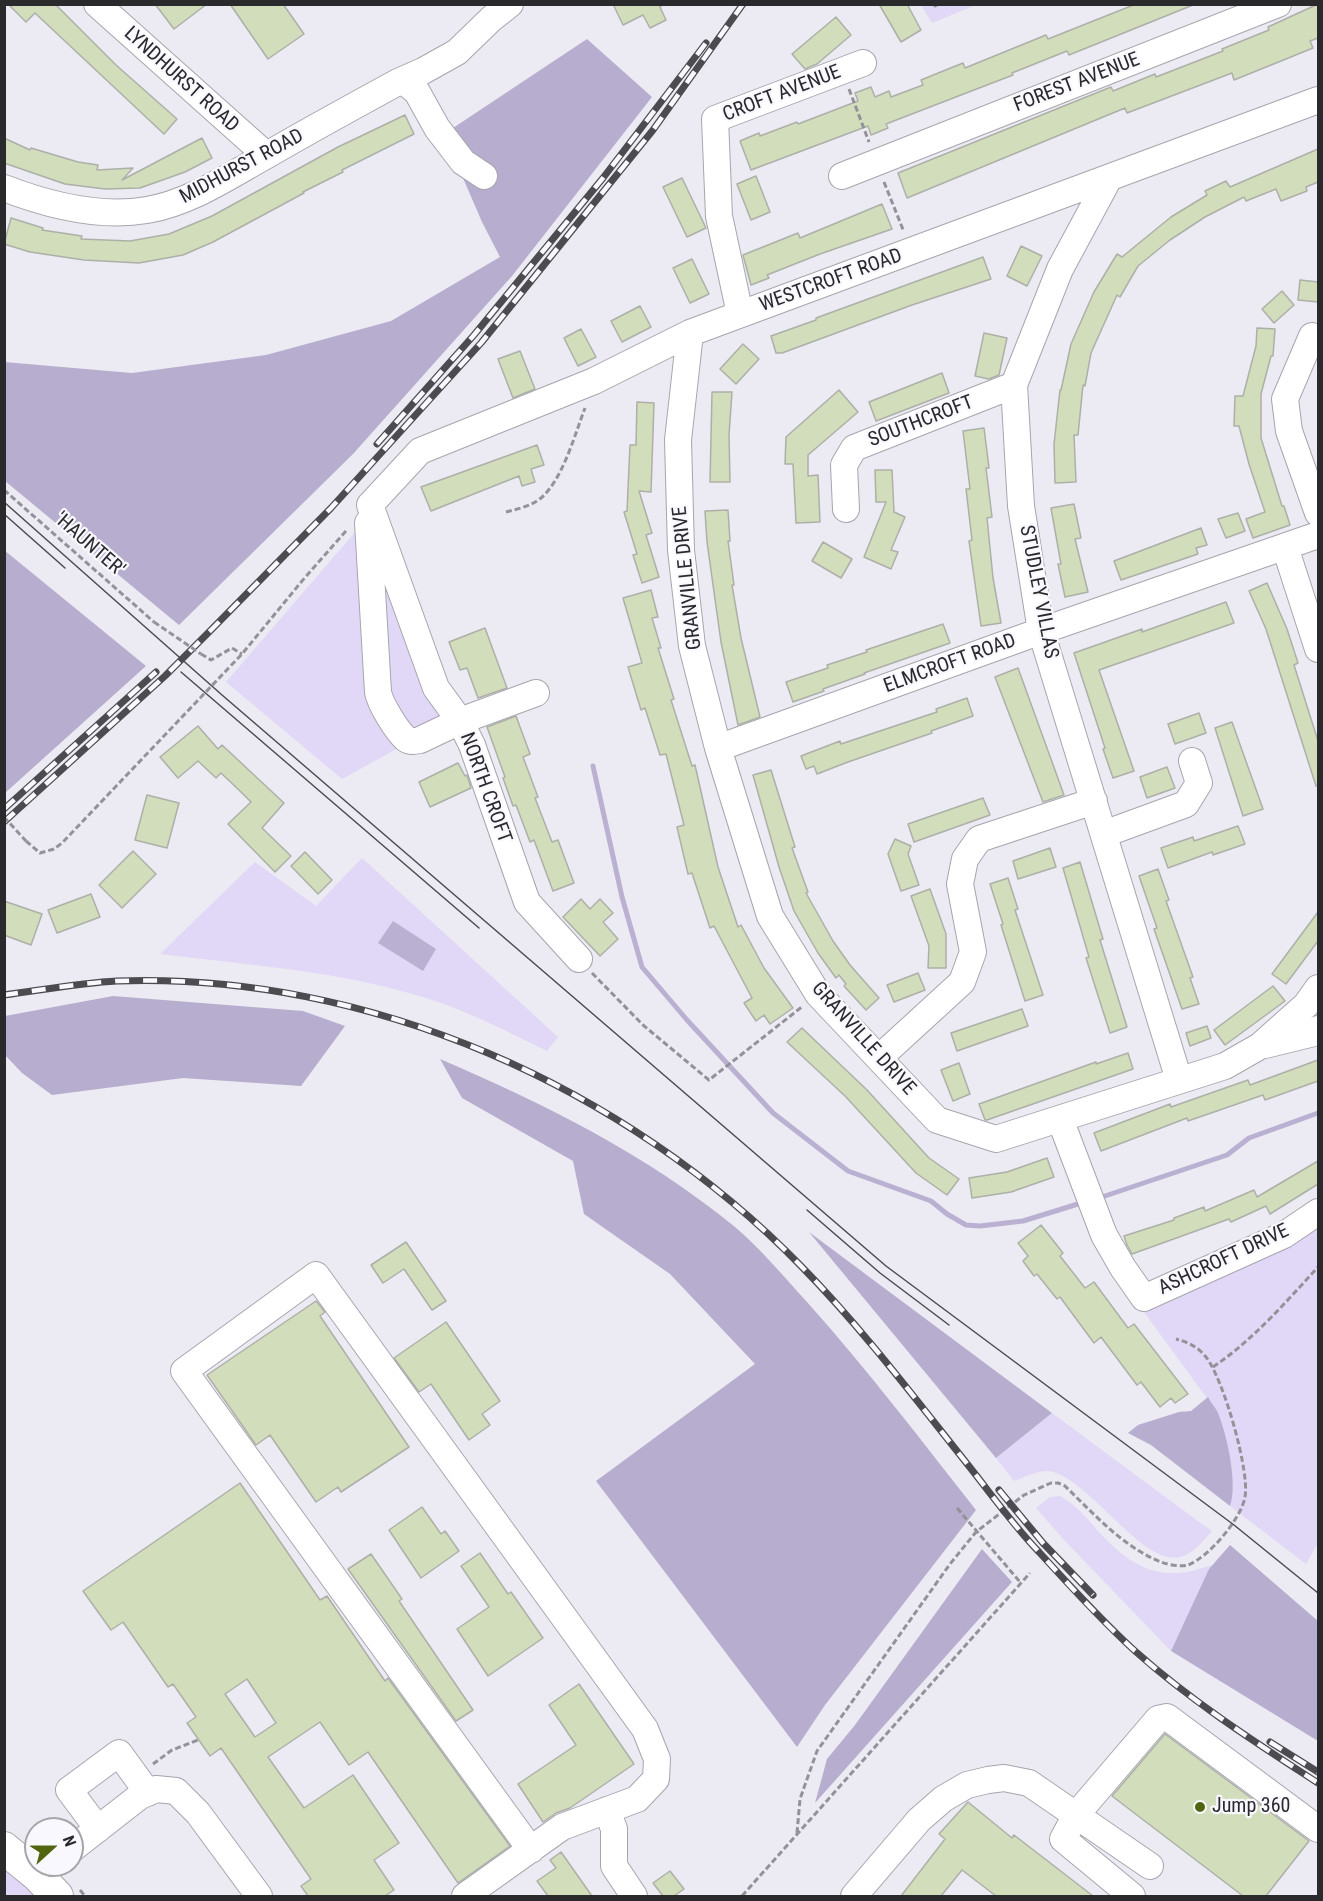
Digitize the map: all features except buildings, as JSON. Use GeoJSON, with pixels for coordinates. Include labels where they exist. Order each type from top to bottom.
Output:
{"type":"FeatureCollection","features":[{"type":"Feature","properties":{"kind":"main road"},"geometry":{"type":"LineString","coordinates":[[4,1848],[49,1879]]}},
{"type":"Feature","properties":{"kind":"street","name":"LYNDHURST ROAD"},"geometry":{"type":"LineString","coordinates":[[97,4],[266,155]]}},
{"type":"Feature","properties":{"kind":"street","name":"MIDHURST ROAD"},"geometry":{"type":"LineString","coordinates":[[4,188],[39,200],[99,212],[147,210],[171,204],[194,194],[457,52],[510,4]]}},
{"type":"Feature","properties":{"kind":"street","name":"FOREST AVENUE"},"geometry":{"type":"LineString","coordinates":[[842,176],[1278,4]]}},
{"type":"Feature","properties":{"kind":"street","name":"CROFT AVENUE"},"geometry":{"type":"LineString","coordinates":[[740,314],[719,216],[715,118],[863,63]]}},
{"type":"Feature","properties":{"kind":"street"},"geometry":{"type":"LineString","coordinates":[[398,82],[406,82],[417,92],[437,128],[463,162],[484,176]]}},
{"type":"Feature","properties":{"kind":"street","name":"WESTCROFT ROAD"},"geometry":{"type":"LineString","coordinates":[[370,505],[420,452],[594,381],[690,333],[1318,100]]}},
{"type":"Feature","properties":{"kind":"street","name":"STUDLEY VILLAS"},"geometry":{"type":"LineString","coordinates":[[1109,177],[1060,269],[1014,385],[1021,506],[1041,631],[1179,1080]]}},
{"type":"Feature","properties":{"kind":"street","name":"GRANVILLE DRIVE"},"geometry":{"type":"LineString","coordinates":[[690,333],[678,440],[681,550],[692,646],[718,748],[770,916],[818,993],[937,1120],[996,1138],[1225,1066],[1260,1046],[1306,1005],[1318,988]]}},
{"type":"Feature","properties":{"kind":"street"},"geometry":{"type":"LineString","coordinates":[[1312,336],[1285,399],[1289,431],[1318,513]]}},
{"type":"Feature","properties":{"kind":"street","name":"SOUTHCROFT"},"geometry":{"type":"LineString","coordinates":[[846,509],[844,465],[854,448],[1014,385]]}},
{"type":"Feature","properties":{"kind":"street"},"geometry":{"type":"LineString","coordinates":[[370,505],[368,520],[380,700],[405,738],[410,741],[420,740],[460,721],[536,693]]}},
{"type":"Feature","properties":{"kind":"street","name":"NORTH CROFT"},"geometry":{"type":"LineString","coordinates":[[370,505],[436,688],[460,721],[472,745],[527,902],[579,959]]}},
{"type":"Feature","properties":{"kind":"street","name":"ELMCROFT ROAD"},"geometry":{"type":"LineString","coordinates":[[718,748],[1041,631],[1318,535]]}},
{"type":"Feature","properties":{"kind":"street"},"geometry":{"type":"LineString","coordinates":[[1285,547],[1318,649]]}},
{"type":"Feature","properties":{"kind":"street"},"geometry":{"type":"LineString","coordinates":[[1104,834],[1186,804],[1199,783],[1192,761]]}},
{"type":"Feature","properties":{"kind":"street"},"geometry":{"type":"LineString","coordinates":[[879,1058],[963,982],[973,952],[960,884],[965,859],[979,839],[1094,801]]}},
{"type":"Feature","properties":{"kind":"street"},"geometry":{"type":"LineString","coordinates":[[1260,1046],[1318,1029]]}},
{"type":"Feature","properties":{"kind":"street","name":"ASHCROFT DRIVE"},"geometry":{"type":"LineString","coordinates":[[1060,1119],[1104,1235],[1144,1298],[1284,1234],[1318,1212]]}},
{"type":"Feature","properties":{"kind":"street"},"geometry":{"type":"LineString","coordinates":[[465,1896],[531,1850],[562,1827],[637,1799],[656,1779],[657,1759],[645,1729],[316,1275],[184,1371],[531,1850]]}},
{"type":"Feature","properties":{"kind":"street"},"geometry":{"type":"LineString","coordinates":[[1132,1896],[1063,1839],[1076,1815],[1158,1719],[1167,1717],[1318,1829]]}},
{"type":"Feature","properties":{"kind":"street"},"geometry":{"type":"LineString","coordinates":[[98,1829],[69,1790],[119,1753],[142,1785],[176,1791],[198,1813],[259,1896]]}},
{"type":"Feature","properties":{"kind":"street"},"geometry":{"type":"LineString","coordinates":[[854,1896],[919,1820],[943,1798],[967,1785],[1004,1778],[1029,1783],[1150,1866]]}},
{"type":"Feature","properties":{"kind":"street"},"geometry":{"type":"LineString","coordinates":[[84,1840],[140,1796],[142,1785]]}},
{"type":"Feature","properties":{"kind":"street"},"geometry":{"type":"LineString","coordinates":[[607,1810],[614,1829],[614,1866],[634,1896]]}},
{"type":"Feature","properties":{"kind":"path"},"geometry":{"type":"LineString","coordinates":[[934,4],[935,6],[939,4]]}},
{"type":"Feature","properties":{"kind":"path"},"geometry":{"type":"LineString","coordinates":[[506,512],[526,507],[542,497],[553,483],[564,462],[594,381]]}},
{"type":"Feature","properties":{"kind":"path","name":"'HAUNTER'"},"geometry":{"type":"LineString","coordinates":[[4,490],[154,622],[211,660],[232,648],[242,654]]}},
{"type":"Feature","properties":{"kind":"path"},"geometry":{"type":"LineString","coordinates":[[4,817],[26,842],[40,853],[54,849],[242,654],[347,530]]}},
{"type":"Feature","properties":{"kind":"path"},"geometry":{"type":"LineString","coordinates":[[579,959],[643,1025],[709,1080],[818,993]]}},
{"type":"Feature","properties":{"kind":"path"},"geometry":{"type":"LineString","coordinates":[[1213,1367],[1229,1356],[1280,1309],[1318,1267]]}},
{"type":"Feature","properties":{"kind":"path"},"geometry":{"type":"LineString","coordinates":[[797,1833],[800,1799],[817,1752],[943,1573],[976,1532],[1024,1495],[1044,1485],[1058,1483],[1065,1486],[1119,1537],[1161,1562],[1175,1566],[1185,1566],[1201,1557],[1220,1540],[1241,1508],[1246,1489],[1240,1450],[1229,1409],[1213,1367],[1195,1346],[1176,1339]]}},
{"type":"Feature","properties":{"kind":"path"},"geometry":{"type":"LineString","coordinates":[[957,1508],[1021,1582]]}},
{"type":"Feature","properties":{"kind":"path"},"geometry":{"type":"LineString","coordinates":[[742,1896],[1030,1572]]}},
{"type":"Feature","properties":{"kind":"path"},"geometry":{"type":"LineString","coordinates":[[142,1785],[172,1750],[198,1740]]}},
{"type":"Feature","properties":{"kind":"shaded area"},"geometry":{"type":"Polygon","coordinates":[[[921,5],[976,5],[932,23],[921,5]]]}},
{"type":"Feature","properties":{"kind":"shaded area"},"geometry":{"type":"Polygon","coordinates":[[[587,39],[652,97],[512,276],[353,454],[179,625],[5,481],[4,362],[132,373],[266,355],[391,321],[500,257],[482,222],[444,134],[587,39]]]}},
{"type":"Feature","properties":{"kind":"shaded area"},"geometry":{"type":"Polygon","coordinates":[[[371,521],[451,719],[342,779],[226,682],[357,530],[371,521]]]}},
{"type":"Feature","properties":{"kind":"shaded area"},"geometry":{"type":"Polygon","coordinates":[[[4,550],[146,666],[5,793],[4,793],[4,550]]]}},
{"type":"Feature","properties":{"kind":"shaded area"},"geometry":{"type":"Polygon","coordinates":[[[362,858],[558,1037],[547,1051],[457,1009],[394,989],[328,975],[160,954],[255,862],[316,906],[362,858]]]}},
{"type":"Feature","properties":{"kind":"shaded area"},"geometry":{"type":"Polygon","coordinates":[[[393,921],[436,949],[423,971],[378,943],[393,921]]]}},
{"type":"Feature","properties":{"kind":"shaded area"},"geometry":{"type":"Polygon","coordinates":[[[113,996],[303,1011],[345,1026],[301,1086],[183,1078],[52,1095],[22,1073],[5,1055],[5,1016],[113,996]]]}},
{"type":"Feature","properties":{"kind":"shaded area"},"geometry":{"type":"Polygon","coordinates":[[[440,1059],[594,1132],[666,1176],[735,1227],[763,1254],[829,1327],[976,1510],[825,1705],[797,1747],[596,1481],[755,1364],[670,1274],[584,1214],[573,1161],[462,1098],[440,1059]]]}},
{"type":"Feature","properties":{"kind":"shaded area"},"geometry":{"type":"Polygon","coordinates":[[[1318,1223],[1318,1543],[1306,1564],[1230,1506],[1232,1482],[1230,1461],[1217,1412],[1141,1308],[1318,1223]]]}},
{"type":"Feature","properties":{"kind":"shaded area"},"geometry":{"type":"Polygon","coordinates":[[[809,1232],[1052,1413],[996,1458],[809,1232]]]}},
{"type":"Feature","properties":{"kind":"shaded area"},"geometry":{"type":"Polygon","coordinates":[[[1208,1397],[1218,1413],[1228,1446],[1233,1485],[1230,1506],[1151,1445],[1128,1433],[1138,1425],[1179,1412],[1191,1411],[1208,1397]]]}},
{"type":"Feature","properties":{"kind":"shaded area"},"geometry":{"type":"Polygon","coordinates":[[[1052,1413],[1212,1531],[1198,1547],[1189,1553],[1180,1557],[1165,1556],[1149,1548],[1132,1535],[1081,1488],[1064,1477],[1045,1471],[1014,1481],[996,1458],[1052,1413]]]}},
{"type":"Feature","properties":{"kind":"shaded area"},"geometry":{"type":"Polygon","coordinates":[[[1060,1496],[1071,1503],[1114,1548],[1143,1567],[1153,1571],[1177,1573],[1213,1565],[1171,1651],[1036,1508],[1050,1497],[1060,1496]]]}},
{"type":"Feature","properties":{"kind":"shaded area"},"geometry":{"type":"Polygon","coordinates":[[[1230,1545],[1318,1621],[1318,1741],[1171,1651],[1209,1569],[1230,1545]]]}},
{"type":"Feature","properties":{"kind":"shaded area"},"geometry":{"type":"Polygon","coordinates":[[[982,1549],[1012,1582],[815,1803],[827,1759],[855,1725],[982,1549]]]}},
{"type":"Feature","properties":{"kind":"shaded area"},"geometry":{"type":"Polygon","coordinates":[[[4,1870],[34,1894],[36,1896],[5,1896],[4,1870]]]}},
{"type":"Feature","properties":{"kind":"waterway"},"geometry":{"type":"LineString","coordinates":[[593,766],[622,897],[642,967],[687,1020],[773,1113],[848,1171],[931,1201],[966,1225],[980,1226],[1023,1221],[1078,1204]]}},
{"type":"Feature","properties":{"kind":"waterway"},"geometry":{"type":"LineString","coordinates":[[1102,1197],[1227,1155],[1249,1138],[1318,1113]]}},
{"type":"Feature","properties":{"kind":"tram line"},"geometry":{"type":"LineString","coordinates":[[4,502],[222,695],[886,1266],[1234,1525],[1318,1593]]}},
{"type":"Feature","properties":{"kind":"tram line"},"geometry":{"type":"LineString","coordinates":[[4,514],[65,568]]}},
{"type":"Feature","properties":{"kind":"tram line"},"geometry":{"type":"LineString","coordinates":[[181,672],[479,928]]}},
{"type":"Feature","properties":{"kind":"tram line"},"geometry":{"type":"LineString","coordinates":[[807,1210],[880,1273],[949,1325]]}},
{"type":"Feature","properties":{"kind":"railway"},"geometry":{"type":"LineString","coordinates":[[4,822],[165,676],[212,629],[331,508],[481,343],[653,130],[743,4]]}},
{"type":"Feature","properties":{"kind":"railway"},"geometry":{"type":"LineString","coordinates":[[377,444],[474,335],[603,178],[706,43]]}},
{"type":"Feature","properties":{"kind":"railway"},"geometry":{"type":"LineString","coordinates":[[4,809],[156,672]]}},
{"type":"Feature","properties":{"kind":"railway"},"geometry":{"type":"LineString","coordinates":[[4,995],[117,981],[212,983],[306,997],[398,1020],[488,1053],[574,1095],[656,1145],[732,1202],[824,1290],[889,1366],[1022,1533],[1110,1628],[1156,1669],[1201,1704],[1318,1783]]}},
{"type":"Feature","properties":{"kind":"railway"},"geometry":{"type":"LineString","coordinates":[[999,1490],[1043,1543],[1093,1595]]}},
{"type":"Feature","properties":{"kind":"railway"},"geometry":{"type":"LineString","coordinates":[[1270,1742],[1318,1772]]}},
{"type":"Feature","properties":{"kind":"place","name":"Jump 360"},"geometry":{"type":"Point","coordinates":[1200,1807]}}]}
